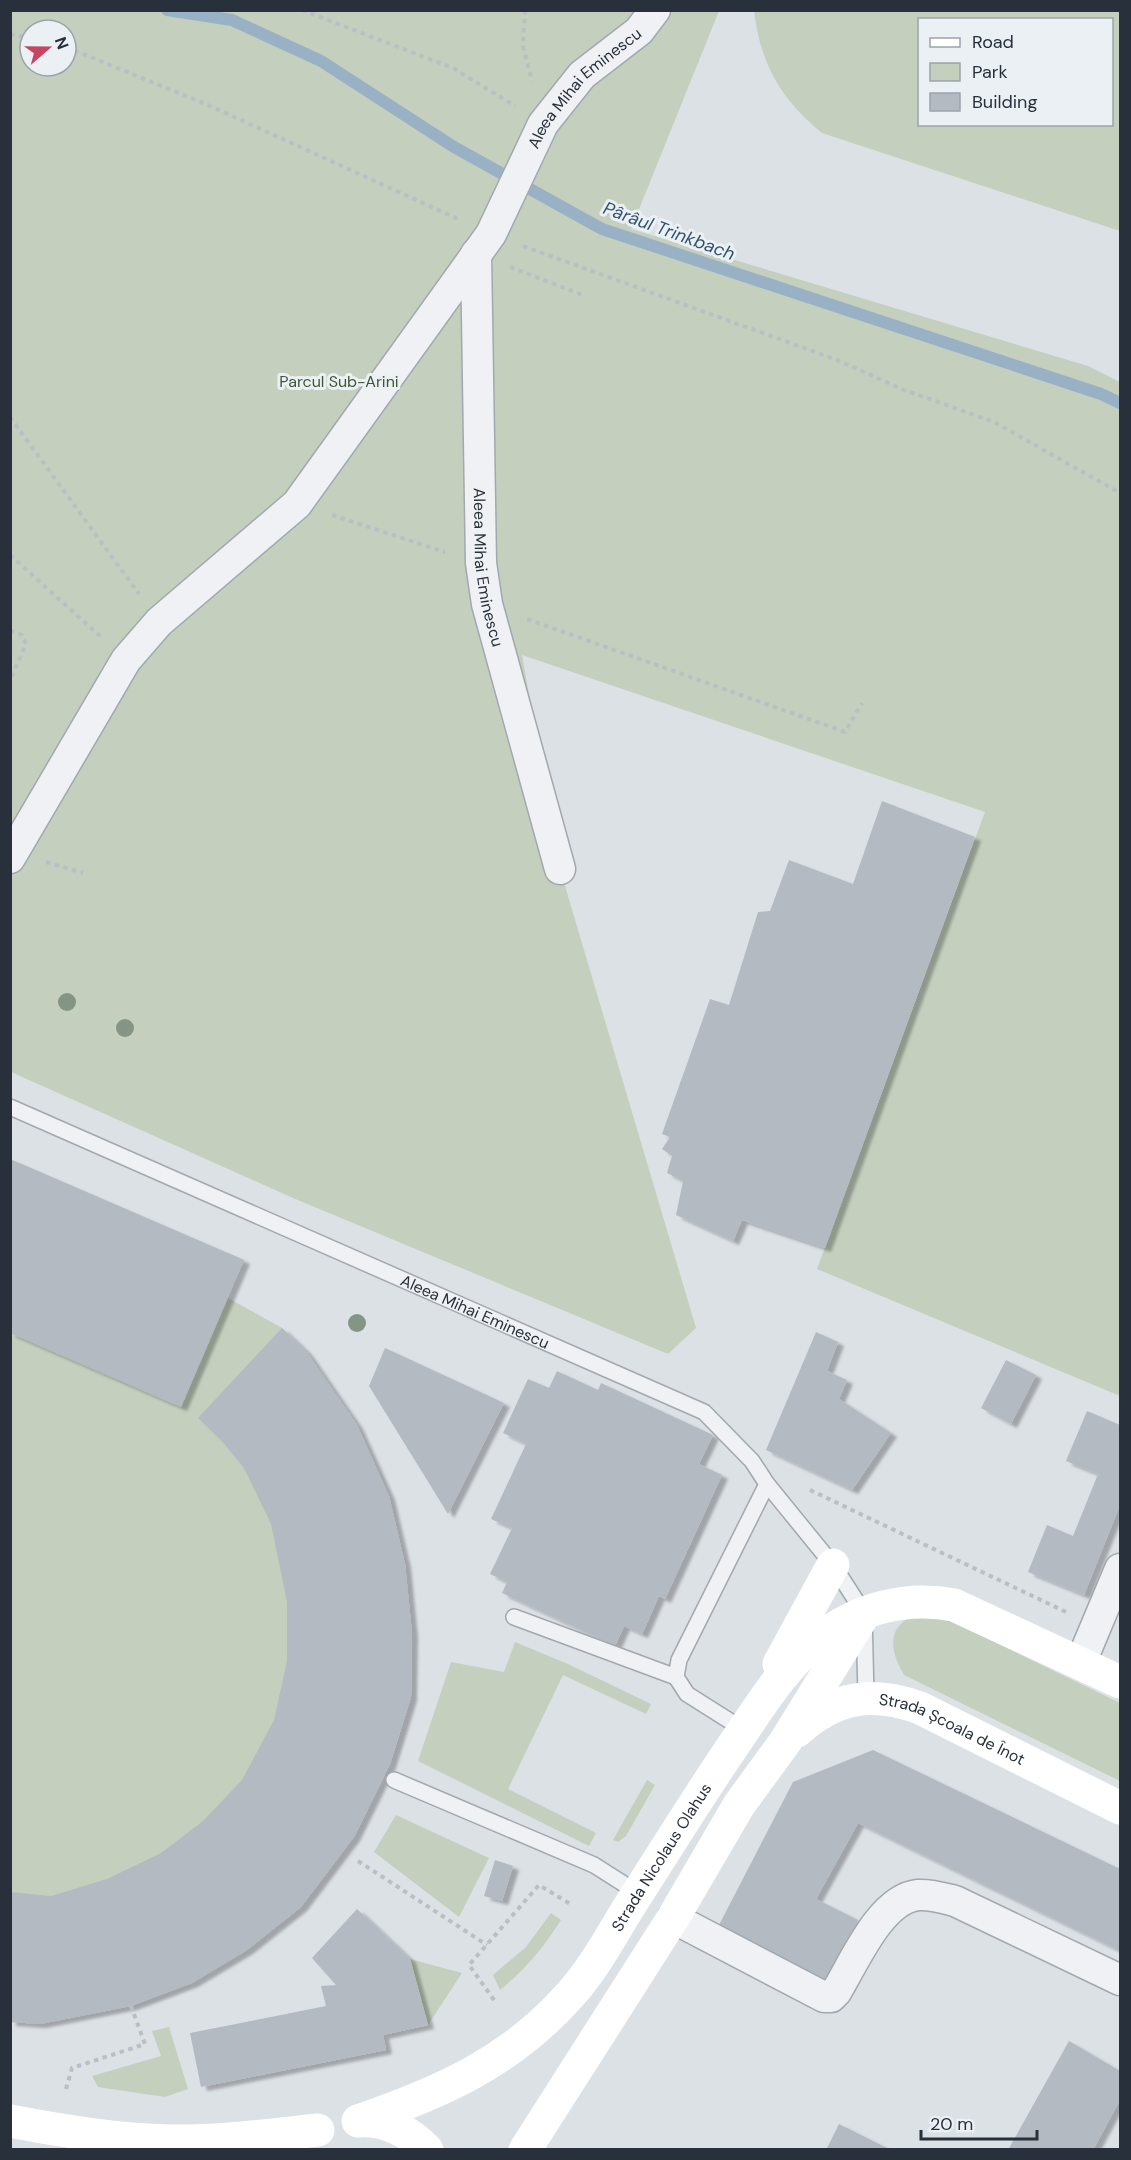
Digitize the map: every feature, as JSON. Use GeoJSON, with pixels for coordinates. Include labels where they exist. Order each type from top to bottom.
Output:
{"type":"FeatureCollection","features":[{"type":"Feature","properties":{"kind":"street","name":"Aleea Mihai Eminescu"},"geometry":{"type":"LineString","coordinates":[[560,869],[487,604],[481,563],[484,244],[543,124],[582,75],[639,31],[655,10]]}},
{"type":"Feature","properties":{"kind":"street"},"geometry":{"type":"LineString","coordinates":[[10,858],[126,660],[159,622],[297,504],[484,244]]}},
{"type":"Feature","properties":{"kind":"street"},"geometry":{"type":"LineString","coordinates":[[744,1730],[833,1565]]}},
{"type":"Feature","properties":{"kind":"street"},"geometry":{"type":"LineString","coordinates":[[1120,1569],[1081,1662],[1120,1682]]}},
{"type":"Feature","properties":{"kind":"street","name":"Strada Nicolaus Olahus"},"geometry":{"type":"LineString","coordinates":[[361,2120],[430,2096],[458,2081],[512,2049],[548,2019],[585,1976],[744,1730],[793,1663],[819,1639],[864,1613],[910,1601],[929,1600],[954,1605],[1081,1662]]}},
{"type":"Feature","properties":{"kind":"street"},"geometry":{"type":"LineString","coordinates":[[525,2150],[673,1918],[739,1805],[785,1742],[864,1613]]}},
{"type":"Feature","properties":{"kind":"street","name":"Strada Școala de Înot"},"geometry":{"type":"LineString","coordinates":[[785,1742],[813,1717],[842,1702],[866,1697],[894,1699],[920,1708],[1120,1808]]}},
{"type":"Feature","properties":{"kind":"street"},"geometry":{"type":"LineString","coordinates":[[673,1918],[824,1997],[831,1997],[877,1923],[896,1903],[916,1895],[934,1895],[955,1900],[1120,1980]]}},
{"type":"Feature","properties":{"kind":"street"},"geometry":{"type":"LineString","coordinates":[[10,2121],[72,2132],[170,2141],[237,2139],[318,2130],[339,2123],[361,2120],[383,2123],[403,2131],[427,2150]]}},
{"type":"Feature","properties":{"kind":"street"},"geometry":{"type":"LineString","coordinates":[[292,2150],[318,2130]]}},
{"type":"Feature","properties":{"kind":"lane","name":"Aleea Mihai Eminescu"},"geometry":{"type":"LineString","coordinates":[[10,1107],[704,1412],[752,1461],[767,1484],[833,1565],[864,1613]]}},
{"type":"Feature","properties":{"kind":"lane"},"geometry":{"type":"LineString","coordinates":[[676,1677],[679,1660],[767,1484]]}},
{"type":"Feature","properties":{"kind":"lane"},"geometry":{"type":"LineString","coordinates":[[864,1613],[866,1697]]}},
{"type":"Feature","properties":{"kind":"lane"},"geometry":{"type":"LineString","coordinates":[[514,1617],[676,1677],[687,1694],[744,1730]]}},
{"type":"Feature","properties":{"kind":"lane"},"geometry":{"type":"LineString","coordinates":[[394,1780],[594,1865],[638,1893]]}},
{"type":"Feature","properties":{"kind":"path"},"geometry":{"type":"LineString","coordinates":[[302,10],[453,68],[543,124]]}},
{"type":"Feature","properties":{"kind":"path"},"geometry":{"type":"LineString","coordinates":[[525,10],[523,46],[543,124]]}},
{"type":"Feature","properties":{"kind":"path"},"geometry":{"type":"LineString","coordinates":[[78,52],[208,105],[585,296]]}},
{"type":"Feature","properties":{"kind":"path"},"geometry":{"type":"LineString","coordinates":[[484,244],[837,360],[904,390],[994,422],[1120,493]]}},
{"type":"Feature","properties":{"kind":"path"},"geometry":{"type":"LineString","coordinates":[[10,417],[159,622]]}},
{"type":"Feature","properties":{"kind":"path"},"geometry":{"type":"LineString","coordinates":[[297,504],[481,563]]}},
{"type":"Feature","properties":{"kind":"path"},"geometry":{"type":"LineString","coordinates":[[10,555],[126,660]]}},
{"type":"Feature","properties":{"kind":"path"},"geometry":{"type":"LineString","coordinates":[[487,604],[845,732],[862,703]]}},
{"type":"Feature","properties":{"kind":"path"},"geometry":{"type":"LineString","coordinates":[[10,630],[22,635],[26,644],[10,680]]}},
{"type":"Feature","properties":{"kind":"path"},"geometry":{"type":"LineString","coordinates":[[803,1487],[1096,1626]]}},
{"type":"Feature","properties":{"kind":"path"},"geometry":{"type":"LineString","coordinates":[[358,1861],[487,1945]]}},
{"type":"Feature","properties":{"kind":"path"},"geometry":{"type":"LineString","coordinates":[[494,2000],[469,1965],[539,1885],[572,1905]]}},
{"type":"Feature","properties":{"kind":"path"},"geometry":{"type":"LineString","coordinates":[[66,2089],[72,2068],[146,2044],[131,2006]]}},
{"type":"Feature","properties":{"kind":"green space","name":"Parcul Sub-Arini"},"geometry":{"type":"Polygon","coordinates":[[[11,11],[719,11],[631,229],[1088,366],[1120,382],[1120,1396],[817,1269],[985,812],[522,655],[560,869],[696,1328],[668,1354],[293,1198],[11,1072],[11,11]]]}},
{"type":"Feature","properties":{"kind":"green space"},"geometry":{"type":"Polygon","coordinates":[[[754,11],[1120,11],[1120,231],[822,133],[807,120],[784,93],[775,79],[762,48],[754,11]]]}},
{"type":"Feature","properties":{"kind":"green space"},"geometry":{"type":"Polygon","coordinates":[[[10,1159],[244,1260],[228,1298],[282,1328],[306,1351],[357,1425],[389,1496],[405,1564],[412,1633],[354,1837],[301,1907],[247,1950],[192,1983],[131,2006],[40,2024],[10,2022],[10,1159]]]}},
{"type":"Feature","properties":{"kind":"green space"},"geometry":{"type":"Polygon","coordinates":[[[931,1611],[1120,1703],[1120,1781],[904,1675],[894,1652],[895,1633],[907,1619],[931,1611]]]}},
{"type":"Feature","properties":{"kind":"green space"},"geometry":{"type":"Polygon","coordinates":[[[515,1642],[568,1664],[651,1704],[646,1714],[563,1675],[508,1789],[596,1833],[589,1846],[418,1761],[451,1662],[504,1672],[515,1642]]]}},
{"type":"Feature","properties":{"kind":"green space"},"geometry":{"type":"Polygon","coordinates":[[[647,1780],[655,1785],[626,1836],[618,1842],[613,1840],[647,1780]]]}},
{"type":"Feature","properties":{"kind":"green space"},"geometry":{"type":"Polygon","coordinates":[[[396,1815],[489,1858],[459,1917],[374,1852],[396,1815]]]}},
{"type":"Feature","properties":{"kind":"green space"},"geometry":{"type":"Polygon","coordinates":[[[551,1913],[561,1920],[555,1930],[526,1966],[500,1990],[493,1975],[526,1947],[551,1913]]]}},
{"type":"Feature","properties":{"kind":"green space"},"geometry":{"type":"Polygon","coordinates":[[[410,1959],[462,1973],[428,2025],[410,1959]]]}},
{"type":"Feature","properties":{"kind":"green space"},"geometry":{"type":"Polygon","coordinates":[[[169,2027],[188,2089],[165,2097],[98,2087],[92,2076],[161,2056],[152,2031],[169,2027]]]}},
{"type":"Feature","properties":{"kind":"building"},"geometry":{"type":"Polygon","coordinates":[[[882,801],[975,837],[825,1248],[742,1220],[733,1241],[676,1215],[683,1181],[667,1173],[672,1156],[662,1149],[670,1137],[662,1134],[710,999],[729,1005],[758,912],[770,911],[789,860],[853,884],[882,801]]]}},
{"type":"Feature","properties":{"kind":"building"},"geometry":{"type":"Polygon","coordinates":[[[10,1159],[244,1260],[181,1407],[10,1333],[10,1159]]]}},
{"type":"Feature","properties":{"kind":"building"},"geometry":{"type":"Polygon","coordinates":[[[282,1328],[306,1351],[357,1425],[389,1496],[405,1564],[412,1633],[411,1697],[390,1764],[354,1837],[301,1907],[247,1950],[192,1983],[131,2006],[40,2024],[10,2022],[10,1892],[51,1896],[107,1879],[161,1853],[203,1821],[242,1780],[274,1720],[287,1661],[287,1602],[271,1524],[244,1468],[222,1441],[198,1418],[282,1328]]]}},
{"type":"Feature","properties":{"kind":"building"},"geometry":{"type":"Polygon","coordinates":[[[816,1332],[838,1342],[827,1371],[847,1380],[839,1399],[891,1433],[852,1490],[766,1450],[816,1332]]]}},
{"type":"Feature","properties":{"kind":"building"},"geometry":{"type":"Polygon","coordinates":[[[385,1348],[504,1403],[448,1514],[369,1386],[385,1348]]]}},
{"type":"Feature","properties":{"kind":"building"},"geometry":{"type":"Polygon","coordinates":[[[1006,1360],[1036,1375],[1011,1424],[981,1408],[1006,1360]]]}},
{"type":"Feature","properties":{"kind":"building"},"geometry":{"type":"Polygon","coordinates":[[[557,1371],[598,1390],[601,1383],[713,1435],[699,1464],[722,1475],[665,1599],[659,1596],[642,1634],[624,1626],[615,1646],[502,1593],[507,1582],[490,1574],[512,1528],[491,1519],[526,1444],[503,1433],[528,1379],[549,1388],[557,1371]]]}},
{"type":"Feature","properties":{"kind":"building"},"geometry":{"type":"Polygon","coordinates":[[[1087,1411],[1120,1425],[1120,1505],[1084,1595],[1028,1572],[1047,1525],[1073,1536],[1098,1474],[1066,1461],[1087,1411]]]}},
{"type":"Feature","properties":{"kind":"building"},"geometry":{"type":"Polygon","coordinates":[[[873,1750],[1120,1869],[1120,1951],[858,1823],[816,1899],[858,1920],[826,1981],[719,1925],[793,1782],[873,1750]]]}},
{"type":"Feature","properties":{"kind":"building"},"geometry":{"type":"Polygon","coordinates":[[[495,1860],[513,1866],[502,1901],[484,1896],[495,1860]]]}},
{"type":"Feature","properties":{"kind":"building"},"geometry":{"type":"Polygon","coordinates":[[[357,1909],[410,1959],[428,2025],[383,2035],[386,2050],[201,2087],[190,2033],[326,2006],[321,1986],[336,1985],[312,1958],[357,1909]]]}},
{"type":"Feature","properties":{"kind":"building"},"geometry":{"type":"Polygon","coordinates":[[[1069,2041],[1120,2071],[1120,2100],[1093,2150],[1008,2150],[1069,2041]]]}},
{"type":"Feature","properties":{"kind":"building"},"geometry":{"type":"Polygon","coordinates":[[[839,2124],[891,2150],[826,2150],[839,2124]]]}},
{"type":"Feature","properties":{"kind":"waterway","name":"Pârâul Trinkbach"},"geometry":{"type":"LineString","coordinates":[[167,10],[232,20],[321,61],[454,147],[602,229],[1101,394],[1120,403]]}}]}
